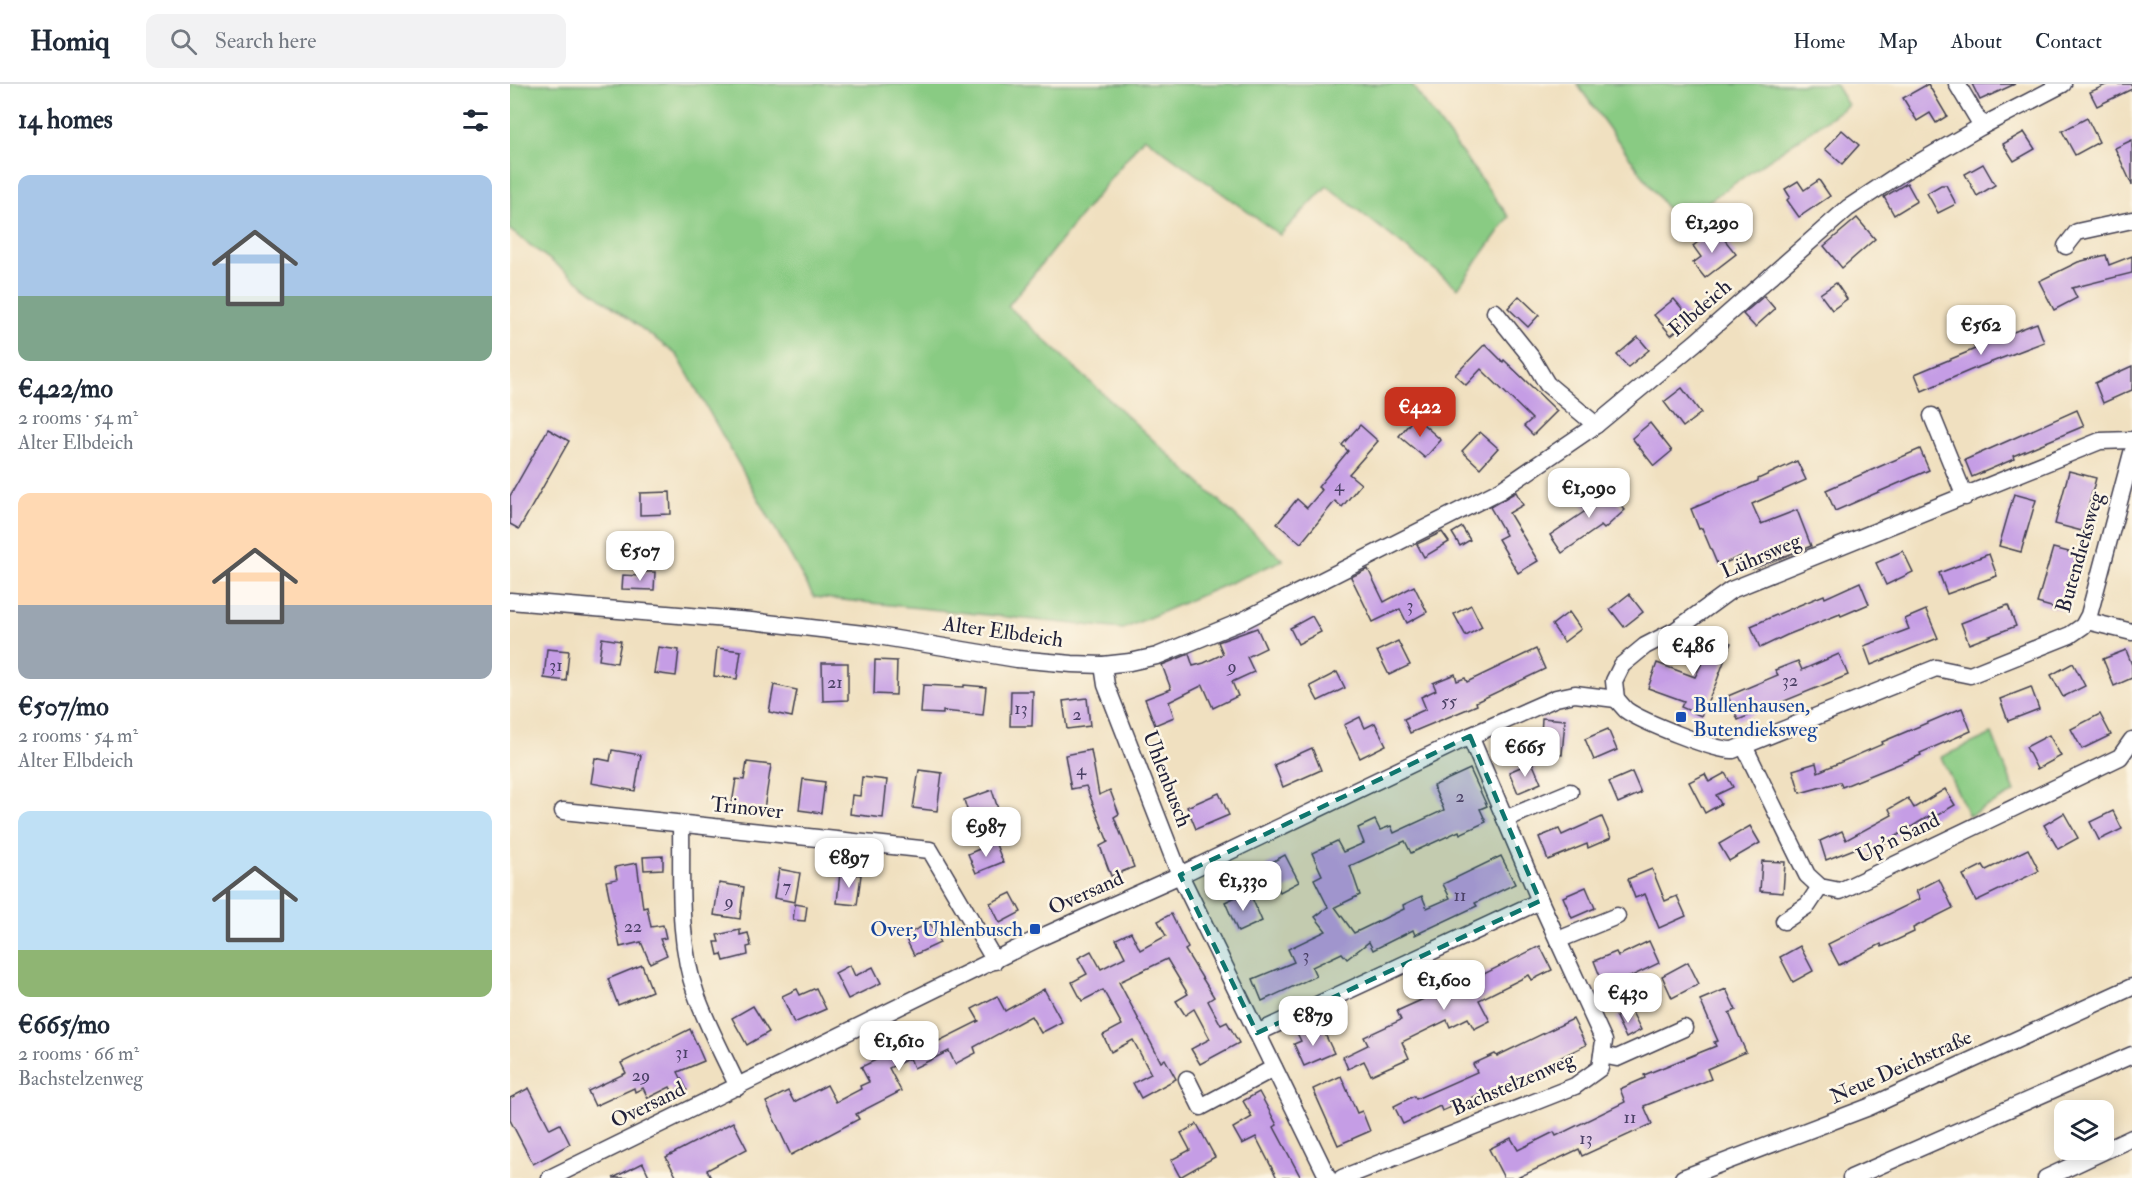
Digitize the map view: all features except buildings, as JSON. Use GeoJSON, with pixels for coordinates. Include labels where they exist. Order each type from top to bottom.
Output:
{"type":"FeatureCollection","features":[{"type":"Feature","properties":{"kind":"street"},"geometry":{"type":"LineString","coordinates":[[1957,84],[1982,126]]}},
{"type":"Feature","properties":{"kind":"street","name":"Elbdeich"},"geometry":{"type":"LineString","coordinates":[[1458,511],[1501,490],[1596,425],[1695,343],[1848,208],[1901,173],[1982,126],[2063,84]]}},
{"type":"Feature","properties":{"kind":"street"},"geometry":{"type":"LineString","coordinates":[[2066,246],[2077,232],[2132,220]]}},
{"type":"Feature","properties":{"kind":"street"},"geometry":{"type":"LineString","coordinates":[[1495,312],[1531,357],[1547,384],[1596,425]]}},
{"type":"Feature","properties":{"kind":"street"},"geometry":{"type":"LineString","coordinates":[[1932,416],[1965,497]]}},
{"type":"Feature","properties":{"kind":"street","name":"Lührsweg"},"geometry":{"type":"LineString","coordinates":[[1617,699],[1614,681],[1622,665],[1645,646],[1676,630],[1731,590],[2100,441],[2132,440]]}},
{"type":"Feature","properties":{"kind":"street","name":"Butendieksweg"},"geometry":{"type":"LineString","coordinates":[[1617,699],[1627,710],[1637,716],[1717,748],[1733,750],[1936,668],[1970,675],[2070,635],[2087,621],[2132,453]]}},
{"type":"Feature","properties":{"kind":"street","name":"Alter Elbdeich"},"geometry":{"type":"LineString","coordinates":[[510,601],[751,621],[872,635],[1017,659],[1103,665],[1157,656],[1240,622],[1458,511]]}},
{"type":"Feature","properties":{"kind":"street"},"geometry":{"type":"LineString","coordinates":[[2087,621],[2132,632]]}},
{"type":"Feature","properties":{"kind":"street","name":"Uhlenbusch"},"geometry":{"type":"LineString","coordinates":[[1103,665],[1106,685],[1180,874],[1328,1178]]}},
{"type":"Feature","properties":{"kind":"street","name":"Oversand"},"geometry":{"type":"LineString","coordinates":[[550,1178],[1037,939],[1180,874],[1470,736],[1556,698],[1575,694],[1617,699]]}},
{"type":"Feature","properties":{"kind":"street","name":"Bachstelzenweg"},"geometry":{"type":"LineString","coordinates":[[1342,1178],[1575,1086],[1600,1068],[1604,1041],[1540,901],[1470,736]]}},
{"type":"Feature","properties":{"kind":"street","name":"Up'n Sand"},"geometry":{"type":"LineString","coordinates":[[1820,887],[1840,891],[2120,757],[2132,740]]}},
{"type":"Feature","properties":{"kind":"street"},"geometry":{"type":"LineString","coordinates":[[1744,746],[1807,875],[1820,887],[1808,905],[1784,921]]}},
{"type":"Feature","properties":{"kind":"street"},"geometry":{"type":"LineString","coordinates":[[1506,819],[1570,792]]}},
{"type":"Feature","properties":{"kind":"street","name":"Trinover"},"geometry":{"type":"LineString","coordinates":[[563,811],[930,850],[995,961]]}},
{"type":"Feature","properties":{"kind":"street","name":"Trinover"},"geometry":{"type":"LineString","coordinates":[[681,824],[683,918],[688,961],[696,994],[738,1087]]}},
{"type":"Feature","properties":{"kind":"street"},"geometry":{"type":"LineString","coordinates":[[1257,1033],[1540,901]]}},
{"type":"Feature","properties":{"kind":"street"},"geometry":{"type":"LineString","coordinates":[[1558,940],[1617,916]]}},
{"type":"Feature","properties":{"kind":"street","name":"Neue Deichstraße"},"geometry":{"type":"LineString","coordinates":[[1683,1178],[1869,1107],[2132,987]]}},
{"type":"Feature","properties":{"kind":"street"},"geometry":{"type":"LineString","coordinates":[[1602,1055],[1617,1058],[1684,1028]]}},
{"type":"Feature","properties":{"kind":"street"},"geometry":{"type":"LineString","coordinates":[[1851,1178],[2132,1055]]}},
{"type":"Feature","properties":{"kind":"street"},"geometry":{"type":"LineString","coordinates":[[1187,1079],[1201,1107],[1275,1068]]}},
{"type":"Feature","properties":{"kind":"street"},"geometry":{"type":"LineString","coordinates":[[2046,1178],[2132,1138]]}},
{"type":"Feature","properties":{"kind":"highlighted area"},"geometry":{"type":"Polygon","coordinates":[[[1470,736],[1540,901],[1257,1033],[1180,875],[1470,736]]]}},
{"type":"Feature","properties":{"kind":"green space"},"geometry":{"type":"Polygon","coordinates":[[[510,84],[1411,84],[1509,217],[1458,288],[1327,186],[1280,235],[1144,137],[1008,306],[1283,560],[1123,629],[814,597],[677,355],[510,230],[510,84]]]}},
{"type":"Feature","properties":{"kind":"green space"},"geometry":{"type":"Polygon","coordinates":[[[1577,84],[1835,84],[1848,105],[1677,223],[1577,84]]]}},
{"type":"Feature","properties":{"kind":"green space"},"geometry":{"type":"Polygon","coordinates":[[[1992,734],[2015,792],[1969,816],[1941,757],[1992,734]]]}},
{"type":"Feature","properties":{"kind":"place","name":"Bullenhausen, Butendieksweg"},"geometry":{"type":"Point","coordinates":[1681,717]}},
{"type":"Feature","properties":{"kind":"place","name":"Over, Uhlenbusch"},"geometry":{"type":"Point","coordinates":[1035,929]}}]}
